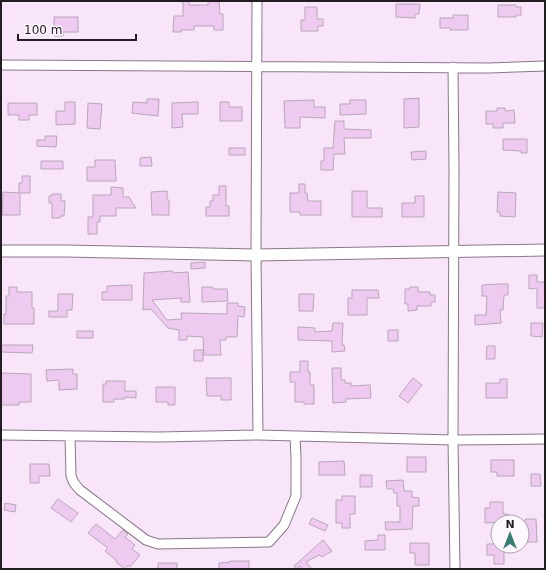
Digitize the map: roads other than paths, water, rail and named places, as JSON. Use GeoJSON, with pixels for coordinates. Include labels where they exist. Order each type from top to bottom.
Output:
{"type":"FeatureCollection","features":[{"type":"Feature","properties":{"kind":"street"},"geometry":{"type":"LineString","coordinates":[[258,1],[256,66],[258,435]]}},
{"type":"Feature","properties":{"kind":"street"},"geometry":{"type":"LineString","coordinates":[[1,64],[489,68],[545,66]]}},
{"type":"Feature","properties":{"kind":"street"},"geometry":{"type":"LineString","coordinates":[[453,67],[453,440],[455,569]]}},
{"type":"Feature","properties":{"kind":"street"},"geometry":{"type":"LineString","coordinates":[[1,251],[256,255],[545,250]]}},
{"type":"Feature","properties":{"kind":"street"},"geometry":{"type":"LineString","coordinates":[[1,435],[159,437],[258,435],[453,440],[545,439]]}},
{"type":"Feature","properties":{"kind":"street"},"geometry":{"type":"LineString","coordinates":[[70,436],[71,476],[74,483],[80,490],[146,540],[158,544],[269,542],[284,525],[296,496],[295,436]]}}]}
